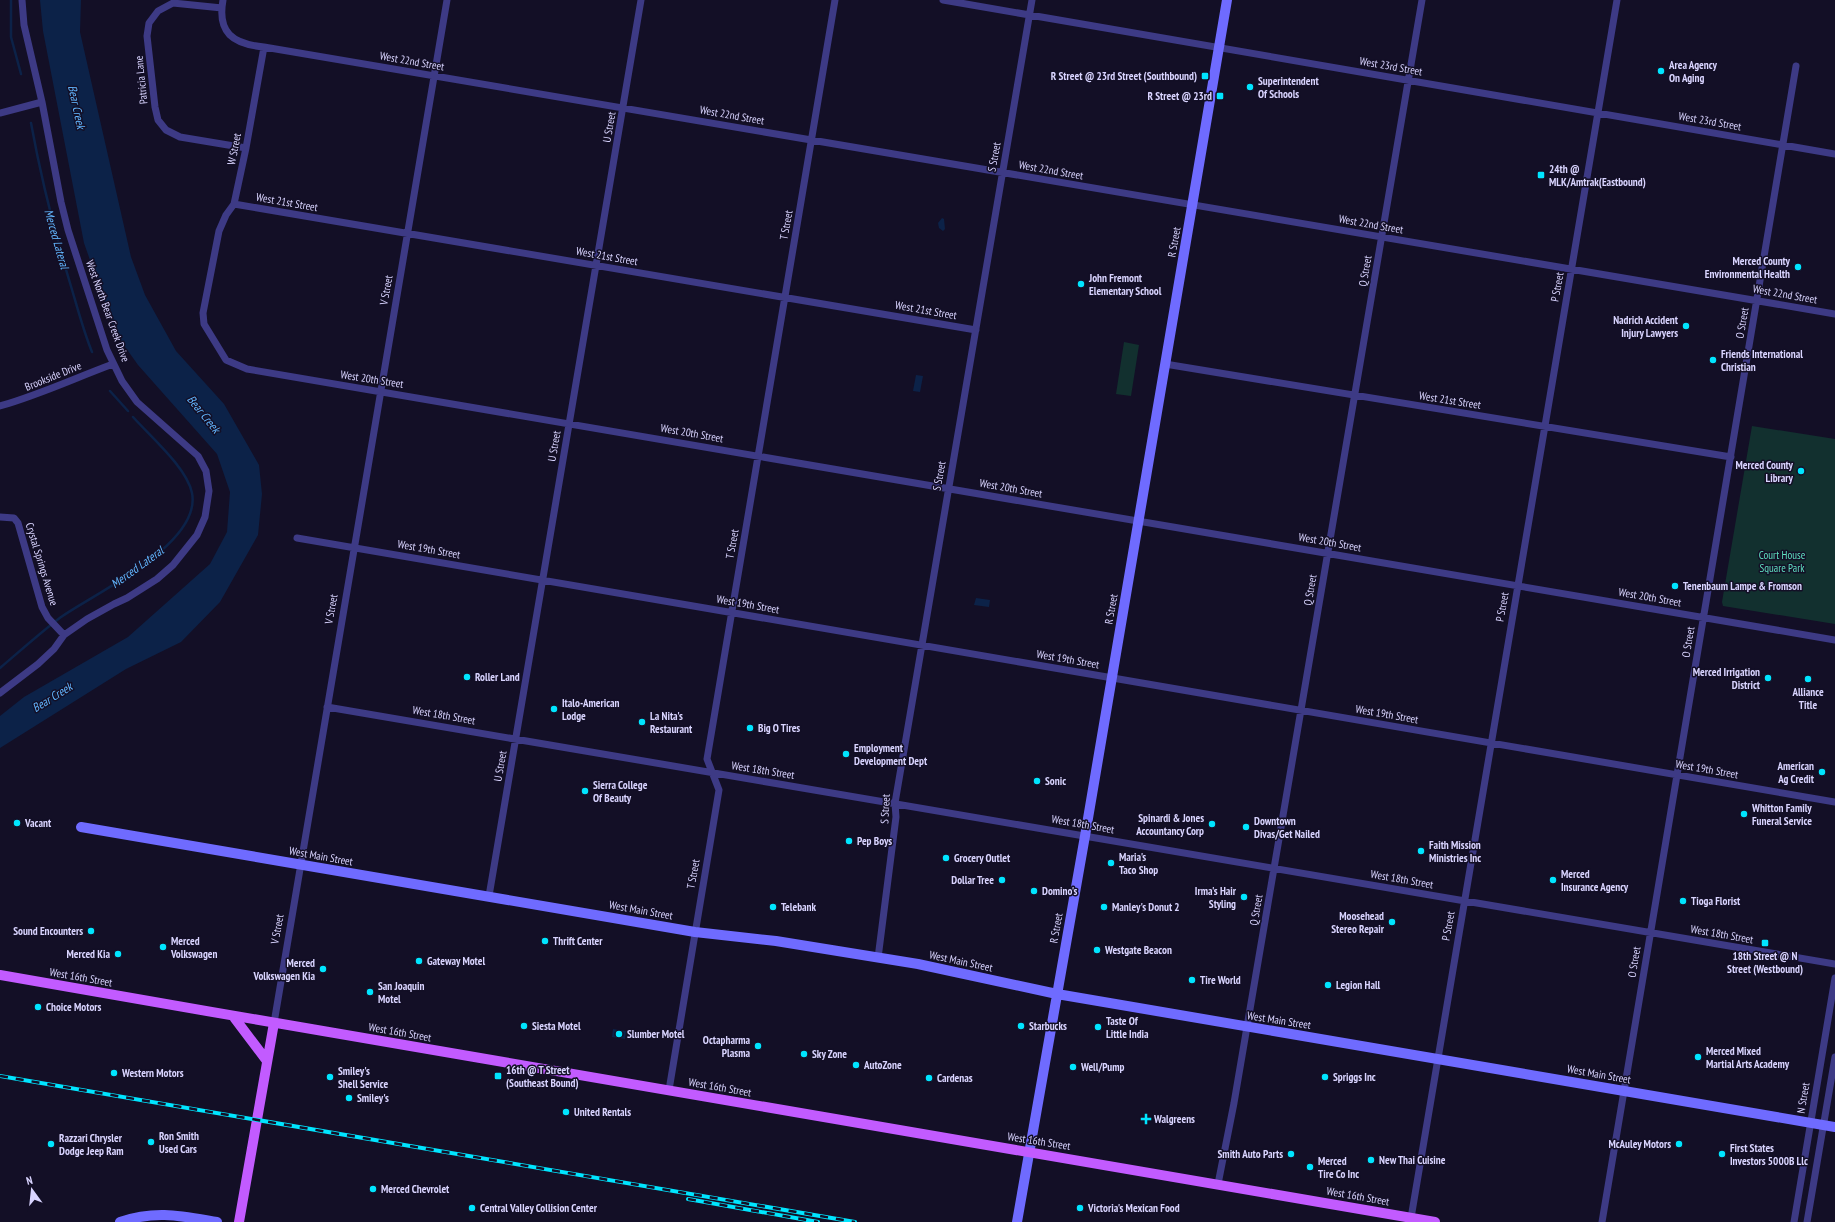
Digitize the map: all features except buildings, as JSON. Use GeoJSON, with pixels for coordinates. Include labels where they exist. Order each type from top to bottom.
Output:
{"type":"FeatureCollection","features":[{"type":"Feature","properties":{"kind":"main road","name":"West 16th Street"},"geometry":{"type":"LineString","coordinates":[[0,975],[1435,1222]]}},
{"type":"Feature","properties":{"kind":"main road"},"geometry":{"type":"LineString","coordinates":[[233,1016],[267,1062]]}},
{"type":"Feature","properties":{"kind":"main road","name":"V Street"},"geometry":{"type":"LineString","coordinates":[[239,1222],[274,1023]]}},
{"type":"Feature","properties":{"kind":"street","name":"West North Bear Creek Drive"},"geometry":{"type":"LineString","coordinates":[[0,692],[38,664],[54,649],[64,635],[87,619],[128,598],[157,579],[167,570],[197,535],[209,502],[209,483],[206,471],[198,456],[137,402],[122,381],[104,340],[67,228],[53,165],[42,102],[24,25],[22,0]]}},
{"type":"Feature","properties":{"kind":"street"},"geometry":{"type":"LineString","coordinates":[[223,0],[222,21],[225,30],[232,38],[252,46],[264,47]]}},
{"type":"Feature","properties":{"kind":"street","name":"V Street"},"geometry":{"type":"LineString","coordinates":[[274,1023],[447,0]]}},
{"type":"Feature","properties":{"kind":"street","name":"U Street"},"geometry":{"type":"LineString","coordinates":[[489,896],[641,0]]}},
{"type":"Feature","properties":{"kind":"street","name":"T Street"},"geometry":{"type":"LineString","coordinates":[[669,1090],[719,790],[714,773],[707,759],[835,0]]}},
{"type":"Feature","properties":{"kind":"street","name":"West 23rd Street"},"geometry":{"type":"LineString","coordinates":[[943,0],[1835,154]]}},
{"type":"Feature","properties":{"kind":"street","name":"S Street"},"geometry":{"type":"LineString","coordinates":[[878,958],[896,817],[895,803],[1032,0]]}},
{"type":"Feature","properties":{"kind":"street","name":"R Street"},"geometry":{"type":"LineString","coordinates":[[1017,1222],[1085,836],[1227,0]]}},
{"type":"Feature","properties":{"kind":"street","name":"Q Street"},"geometry":{"type":"LineString","coordinates":[[1218,1184],[1302,710],[1422,0]]}},
{"type":"Feature","properties":{"kind":"street","name":"P Street"},"geometry":{"type":"LineString","coordinates":[[1411,1218],[1436,1058],[1617,0]]}},
{"type":"Feature","properties":{"kind":"street","name":"Patricia Lane"},"geometry":{"type":"LineString","coordinates":[[222,8],[173,3],[158,11],[149,23],[147,36],[155,107],[158,120],[166,130],[180,137],[246,148]]}},
{"type":"Feature","properties":{"kind":"street","name":"West 22nd Street"},"geometry":{"type":"LineString","coordinates":[[264,47],[1835,314]]}},
{"type":"Feature","properties":{"kind":"street","name":"W Street"},"geometry":{"type":"LineString","coordinates":[[204,324],[203,313],[219,230],[226,215],[234,204],[246,148],[264,47]]}},
{"type":"Feature","properties":{"kind":"street","name":"O Street"},"geometry":{"type":"LineString","coordinates":[[1602,1222],[1796,66]]}},
{"type":"Feature","properties":{"kind":"street"},"geometry":{"type":"LineString","coordinates":[[0,113],[42,102]]}},
{"type":"Feature","properties":{"kind":"street","name":"West 21st Street"},"geometry":{"type":"LineString","coordinates":[[234,204],[976,330]]}},
{"type":"Feature","properties":{"kind":"street","name":"West 20th Street"},"geometry":{"type":"LineString","coordinates":[[204,324],[226,360],[247,369],[1835,640]]}},
{"type":"Feature","properties":{"kind":"street","name":"Brookside Drive"},"geometry":{"type":"LineString","coordinates":[[0,406],[49,391],[80,376],[114,364]]}},
{"type":"Feature","properties":{"kind":"street","name":"West 21st Street"},"geometry":{"type":"LineString","coordinates":[[1165,364],[1731,457]]}},
{"type":"Feature","properties":{"kind":"street","name":"Crystal Springs Avenue"},"geometry":{"type":"LineString","coordinates":[[0,517],[14,518],[18,523],[39,599],[48,618],[64,635]]}},
{"type":"Feature","properties":{"kind":"street","name":"West 19th Street"},"geometry":{"type":"LineString","coordinates":[[297,538],[543,579],[732,613],[1835,802]]}},
{"type":"Feature","properties":{"kind":"street","name":"West 18th Street"},"geometry":{"type":"LineString","coordinates":[[327,707],[1835,964]]}},
{"type":"Feature","properties":{"kind":"street","name":"West Main Street"},"geometry":{"type":"LineString","coordinates":[[81,827],[695,932],[776,941],[878,958],[1057,994],[1835,1126]]}},
{"type":"Feature","properties":{"kind":"street","name":"N Street"},"geometry":{"type":"LineString","coordinates":[[1794,1222],[1835,978]]}},
{"type":"Feature","properties":{"kind":"street"},"geometry":{"type":"LineString","coordinates":[[1807,1222],[1835,1057]]}},
{"type":"Feature","properties":{"kind":"street"},"geometry":{"type":"LineString","coordinates":[[120,1222],[145,1215],[164,1214],[217,1222]]}},
{"type":"Feature","properties":{"kind":"green space"},"geometry":{"type":"Polygon","coordinates":[[[1124,342],[1139,345],[1131,396],[1116,394],[1124,342]]]}},
{"type":"Feature","properties":{"kind":"green space","name":"Court House Square Park"},"geometry":{"type":"Polygon","coordinates":[[[1752,426],[1835,439],[1835,624],[1723,606],[1722,602],[1752,426]]]}},
{"type":"Feature","properties":{"kind":"water","name":"Bear Creek"},"geometry":{"type":"Polygon","coordinates":[[[40,0],[81,0],[80,32],[131,257],[145,295],[176,351],[224,404],[259,465],[262,494],[258,535],[220,602],[181,642],[126,669],[0,748],[0,716],[24,697],[128,637],[210,564],[227,532],[230,492],[217,454],[138,365],[116,334],[84,243],[43,31],[40,0]]]}},
{"type":"Feature","properties":{"kind":"water"},"geometry":{"type":"Polygon","coordinates":[[[942,218],[944,219],[945,229],[943,231],[939,228],[938,223],[942,218]]]}},
{"type":"Feature","properties":{"kind":"water"},"geometry":{"type":"Polygon","coordinates":[[[916,375],[923,376],[920,392],[913,391],[916,375]]]}},
{"type":"Feature","properties":{"kind":"water"},"geometry":{"type":"Polygon","coordinates":[[[976,598],[990,600],[989,607],[974,605],[976,598]]]}},
{"type":"Feature","properties":{"kind":"water","name":"Slumber Motel"},"geometry":{"type":"Polygon","coordinates":[[[613,1029],[626,1031],[625,1039],[612,1037],[613,1029]]]}},
{"type":"Feature","properties":{"kind":"waterway","name":"Merced Lateral"},"geometry":{"type":"LineString","coordinates":[[11,0],[11,37],[21,74]]}},
{"type":"Feature","properties":{"kind":"waterway","name":"Merced Lateral"},"geometry":{"type":"LineString","coordinates":[[31,123],[53,224],[80,318],[92,352]]}},
{"type":"Feature","properties":{"kind":"waterway","name":"Merced Lateral"},"geometry":{"type":"LineString","coordinates":[[110,391],[128,411]]}},
{"type":"Feature","properties":{"kind":"waterway","name":"Merced Lateral"},"geometry":{"type":"LineString","coordinates":[[0,668],[61,617],[143,565],[164,548],[181,531],[191,512],[192,493],[189,483],[176,463],[133,417]]}},
{"type":"Feature","properties":{"kind":"railway"},"geometry":{"type":"LineString","coordinates":[[0,1076],[855,1222]]}},
{"type":"Feature","properties":{"kind":"railway"},"geometry":{"type":"LineString","coordinates":[[688,1199],[818,1222]]}},
{"type":"Feature","properties":{"kind":"place","name":"Area Agency On Aging"},"geometry":{"type":"Point","coordinates":[1661,71]}},
{"type":"Feature","properties":{"kind":"place","name":"R Street @ 23rd Street (Southbound)"},"geometry":{"type":"Point","coordinates":[1205,76]}},
{"type":"Feature","properties":{"kind":"place","name":"Superintendent Of Schools"},"geometry":{"type":"Point","coordinates":[1250,87]}},
{"type":"Feature","properties":{"kind":"place","name":"R Street @ 23rd"},"geometry":{"type":"Point","coordinates":[1220,96]}},
{"type":"Feature","properties":{"kind":"place","name":"24th @ MLK/Amtrak(Eastbound)"},"geometry":{"type":"Point","coordinates":[1541,175]}},
{"type":"Feature","properties":{"kind":"place","name":"Merced County Environmental Health"},"geometry":{"type":"Point","coordinates":[1798,267]}},
{"type":"Feature","properties":{"kind":"place","name":"John Fremont Elementary School"},"geometry":{"type":"Point","coordinates":[1081,284]}},
{"type":"Feature","properties":{"kind":"place","name":"Nadrich Accident Injury Lawyers"},"geometry":{"type":"Point","coordinates":[1686,326]}},
{"type":"Feature","properties":{"kind":"place","name":"Friends International Christian"},"geometry":{"type":"Point","coordinates":[1713,360]}},
{"type":"Feature","properties":{"kind":"place","name":"Merced County Library"},"geometry":{"type":"Point","coordinates":[1801,471]}},
{"type":"Feature","properties":{"kind":"place","name":"Tenenbaum Lampe & Fromson"},"geometry":{"type":"Point","coordinates":[1675,586]}},
{"type":"Feature","properties":{"kind":"place","name":"Roller Land"},"geometry":{"type":"Point","coordinates":[467,677]}},
{"type":"Feature","properties":{"kind":"place","name":"Merced Irrigation District"},"geometry":{"type":"Point","coordinates":[1768,678]}},
{"type":"Feature","properties":{"kind":"place","name":"Alliance Title"},"geometry":{"type":"Point","coordinates":[1808,679]}},
{"type":"Feature","properties":{"kind":"place","name":"Italo-American Lodge"},"geometry":{"type":"Point","coordinates":[554,709]}},
{"type":"Feature","properties":{"kind":"place","name":"La Nita's Restaurant"},"geometry":{"type":"Point","coordinates":[642,722]}},
{"type":"Feature","properties":{"kind":"place","name":"Big O Tires"},"geometry":{"type":"Point","coordinates":[750,728]}},
{"type":"Feature","properties":{"kind":"place","name":"Employment Development Dept"},"geometry":{"type":"Point","coordinates":[846,754]}},
{"type":"Feature","properties":{"kind":"place","name":"American Ag Credit"},"geometry":{"type":"Point","coordinates":[1822,772]}},
{"type":"Feature","properties":{"kind":"place","name":"Sonic"},"geometry":{"type":"Point","coordinates":[1037,781]}},
{"type":"Feature","properties":{"kind":"place","name":"Sierra College Of Beauty"},"geometry":{"type":"Point","coordinates":[585,791]}},
{"type":"Feature","properties":{"kind":"place","name":"Whitton Family Funeral Service"},"geometry":{"type":"Point","coordinates":[1744,814]}},
{"type":"Feature","properties":{"kind":"place","name":"Vacant"},"geometry":{"type":"Point","coordinates":[17,823]}},
{"type":"Feature","properties":{"kind":"place","name":"Spinardi & Jones Accountancy Corp"},"geometry":{"type":"Point","coordinates":[1212,824]}},
{"type":"Feature","properties":{"kind":"place","name":"Downtown Divas/Get Nailed"},"geometry":{"type":"Point","coordinates":[1246,827]}},
{"type":"Feature","properties":{"kind":"place","name":"Pep Boys"},"geometry":{"type":"Point","coordinates":[849,841]}},
{"type":"Feature","properties":{"kind":"place","name":"Faith Mission Ministries Inc"},"geometry":{"type":"Point","coordinates":[1421,851]}},
{"type":"Feature","properties":{"kind":"place","name":"Grocery Outlet"},"geometry":{"type":"Point","coordinates":[946,858]}},
{"type":"Feature","properties":{"kind":"place","name":"Maria's Taco Shop"},"geometry":{"type":"Point","coordinates":[1111,863]}},
{"type":"Feature","properties":{"kind":"place","name":"Dollar Tree"},"geometry":{"type":"Point","coordinates":[1002,880]}},
{"type":"Feature","properties":{"kind":"place","name":"Merced Insurance Agency"},"geometry":{"type":"Point","coordinates":[1553,880]}},
{"type":"Feature","properties":{"kind":"place","name":"Domino's"},"geometry":{"type":"Point","coordinates":[1034,891]}},
{"type":"Feature","properties":{"kind":"place","name":"Irma's Hair Styling"},"geometry":{"type":"Point","coordinates":[1244,897]}},
{"type":"Feature","properties":{"kind":"place","name":"Tioga Florist"},"geometry":{"type":"Point","coordinates":[1683,901]}},
{"type":"Feature","properties":{"kind":"place","name":"Telebank"},"geometry":{"type":"Point","coordinates":[773,907]}},
{"type":"Feature","properties":{"kind":"place","name":"Manley's Donut 2"},"geometry":{"type":"Point","coordinates":[1104,907]}},
{"type":"Feature","properties":{"kind":"place","name":"Moosehead Stereo Repair"},"geometry":{"type":"Point","coordinates":[1392,922]}},
{"type":"Feature","properties":{"kind":"place","name":"Sound Encounters"},"geometry":{"type":"Point","coordinates":[91,931]}},
{"type":"Feature","properties":{"kind":"place","name":"Thrift Center"},"geometry":{"type":"Point","coordinates":[545,941]}},
{"type":"Feature","properties":{"kind":"place","name":"18th Street @ N Street (Westbound)"},"geometry":{"type":"Point","coordinates":[1765,943]}},
{"type":"Feature","properties":{"kind":"place","name":"Merced Volkswagen"},"geometry":{"type":"Point","coordinates":[163,947]}},
{"type":"Feature","properties":{"kind":"place","name":"Westgate Beacon"},"geometry":{"type":"Point","coordinates":[1097,950]}},
{"type":"Feature","properties":{"kind":"place","name":"Merced Kia"},"geometry":{"type":"Point","coordinates":[118,954]}},
{"type":"Feature","properties":{"kind":"place","name":"Gateway Motel"},"geometry":{"type":"Point","coordinates":[419,961]}},
{"type":"Feature","properties":{"kind":"place","name":"Merced Volkswagen Kia"},"geometry":{"type":"Point","coordinates":[323,969]}},
{"type":"Feature","properties":{"kind":"place","name":"Tire World"},"geometry":{"type":"Point","coordinates":[1192,980]}},
{"type":"Feature","properties":{"kind":"place","name":"Legion Hall"},"geometry":{"type":"Point","coordinates":[1328,985]}},
{"type":"Feature","properties":{"kind":"place","name":"San Joaquin Motel"},"geometry":{"type":"Point","coordinates":[370,992]}},
{"type":"Feature","properties":{"kind":"place","name":"Choice Motors"},"geometry":{"type":"Point","coordinates":[38,1007]}},
{"type":"Feature","properties":{"kind":"place","name":"Siesta Motel"},"geometry":{"type":"Point","coordinates":[524,1026]}},
{"type":"Feature","properties":{"kind":"place","name":"Starbucks"},"geometry":{"type":"Point","coordinates":[1021,1026]}},
{"type":"Feature","properties":{"kind":"place","name":"Taste Of Little India"},"geometry":{"type":"Point","coordinates":[1098,1027]}},
{"type":"Feature","properties":{"kind":"place","name":"Slumber Motel"},"geometry":{"type":"Point","coordinates":[619,1034]}},
{"type":"Feature","properties":{"kind":"place","name":"Octapharma Plasma"},"geometry":{"type":"Point","coordinates":[758,1046]}},
{"type":"Feature","properties":{"kind":"place","name":"Sky Zone"},"geometry":{"type":"Point","coordinates":[804,1054]}},
{"type":"Feature","properties":{"kind":"place","name":"Merced Mixed Martial Arts Academy"},"geometry":{"type":"Point","coordinates":[1698,1057]}},
{"type":"Feature","properties":{"kind":"place","name":"AutoZone"},"geometry":{"type":"Point","coordinates":[856,1065]}},
{"type":"Feature","properties":{"kind":"place","name":"Well/Pump"},"geometry":{"type":"Point","coordinates":[1073,1067]}},
{"type":"Feature","properties":{"kind":"place","name":"Western Motors"},"geometry":{"type":"Point","coordinates":[114,1073]}},
{"type":"Feature","properties":{"kind":"place","name":"16th @ T Street (Southeast Bound)"},"geometry":{"type":"Point","coordinates":[498,1076]}},
{"type":"Feature","properties":{"kind":"place","name":"Smiley's Shell Service"},"geometry":{"type":"Point","coordinates":[330,1077]}},
{"type":"Feature","properties":{"kind":"place","name":"Spriggs Inc"},"geometry":{"type":"Point","coordinates":[1325,1077]}},
{"type":"Feature","properties":{"kind":"place","name":"Cardenas"},"geometry":{"type":"Point","coordinates":[929,1078]}},
{"type":"Feature","properties":{"kind":"place","name":"Smiley's"},"geometry":{"type":"Point","coordinates":[349,1098]}},
{"type":"Feature","properties":{"kind":"place","name":"United Rentals"},"geometry":{"type":"Point","coordinates":[566,1112]}},
{"type":"Feature","properties":{"kind":"place","name":"Walgreens"},"geometry":{"type":"Point","coordinates":[1146,1119]}},
{"type":"Feature","properties":{"kind":"place","name":"Ron Smith Used Cars"},"geometry":{"type":"Point","coordinates":[151,1142]}},
{"type":"Feature","properties":{"kind":"place","name":"Razzari Chrysler Dodge Jeep Ram"},"geometry":{"type":"Point","coordinates":[51,1144]}},
{"type":"Feature","properties":{"kind":"place","name":"McAuley Motors"},"geometry":{"type":"Point","coordinates":[1679,1144]}},
{"type":"Feature","properties":{"kind":"place","name":"Smith Auto Parts"},"geometry":{"type":"Point","coordinates":[1291,1154]}},
{"type":"Feature","properties":{"kind":"place","name":"First States Investors 5000B Llc"},"geometry":{"type":"Point","coordinates":[1722,1154]}},
{"type":"Feature","properties":{"kind":"place","name":"New Thai Cuisine"},"geometry":{"type":"Point","coordinates":[1371,1160]}},
{"type":"Feature","properties":{"kind":"place","name":"Merced Tire Co Inc"},"geometry":{"type":"Point","coordinates":[1310,1167]}},
{"type":"Feature","properties":{"kind":"place","name":"Merced Chevrolet"},"geometry":{"type":"Point","coordinates":[373,1189]}},
{"type":"Feature","properties":{"kind":"place","name":"Central Valley Collision Center"},"geometry":{"type":"Point","coordinates":[472,1208]}},
{"type":"Feature","properties":{"kind":"place","name":"Victoria's Mexican Food"},"geometry":{"type":"Point","coordinates":[1080,1208]}}]}
